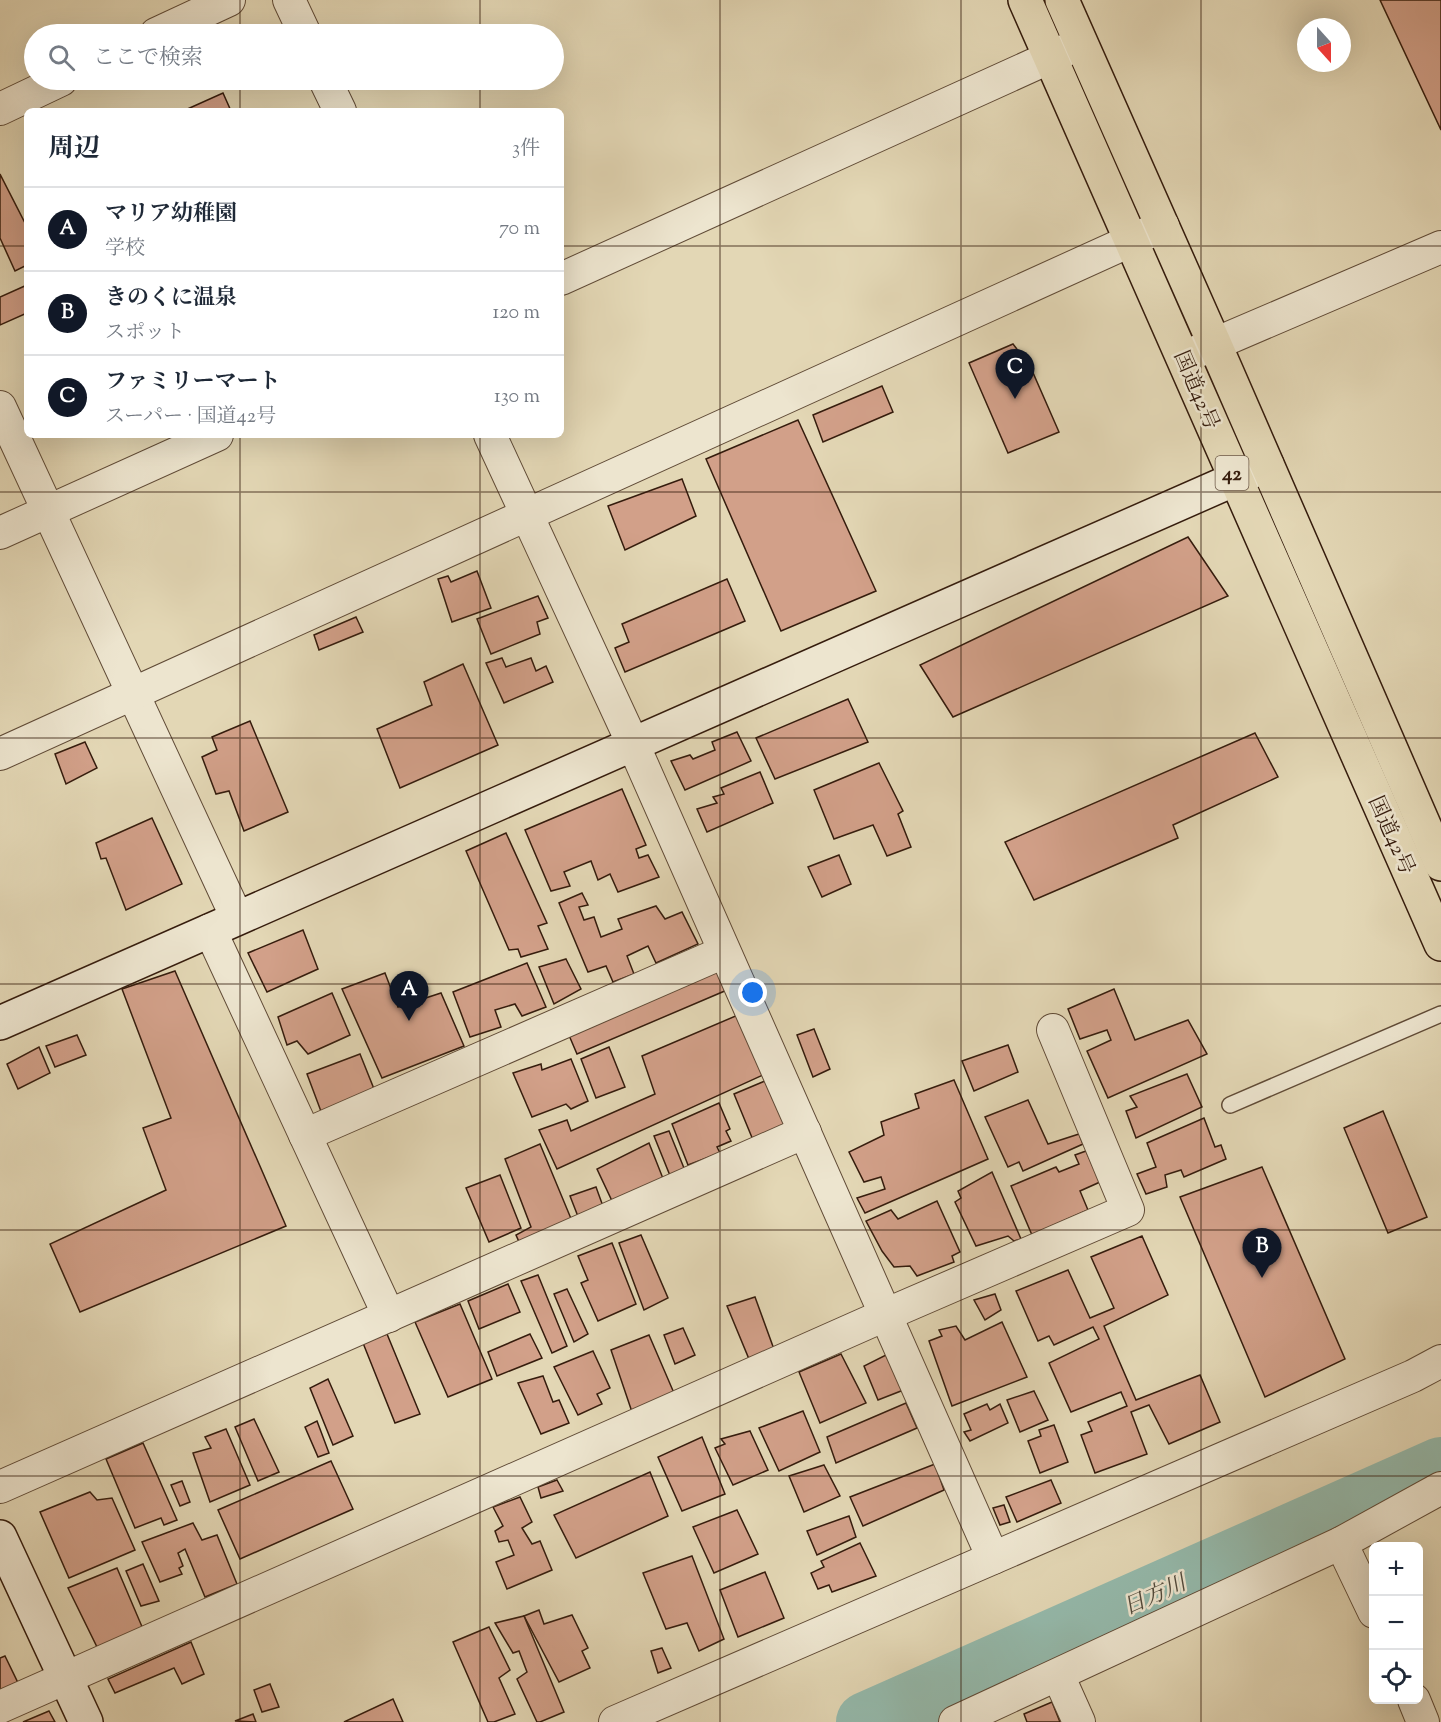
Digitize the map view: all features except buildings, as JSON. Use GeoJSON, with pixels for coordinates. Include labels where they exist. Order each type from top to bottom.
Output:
{"type":"FeatureCollection","features":[{"type":"Feature","properties":{"kind":"highway","name":"国道42号"},"geometry":{"type":"LineString","coordinates":[[1062,0],[1268,465],[1441,864]]}},
{"type":"Feature","properties":{"kind":"highway","name":"国道42号"},"geometry":{"type":"LineString","coordinates":[[1037,4],[1050,58],[1441,944]]}},
{"type":"Feature","properties":{"kind":"street"},"geometry":{"type":"LineString","coordinates":[[177,24],[229,0]]}},
{"type":"Feature","properties":{"kind":"street"},"geometry":{"type":"LineString","coordinates":[[289,0],[300,24]]}},
{"type":"Feature","properties":{"kind":"street"},"geometry":{"type":"LineString","coordinates":[[564,278],[1081,44]]}},
{"type":"Feature","properties":{"kind":"street"},"geometry":{"type":"LineString","coordinates":[[0,109],[41,90]]}},
{"type":"Feature","properties":{"kind":"street"},"geometry":{"type":"LineString","coordinates":[[331,90],[339,108]]}},
{"type":"Feature","properties":{"kind":"street"},"geometry":{"type":"LineString","coordinates":[[0,754],[1163,226]]}},
{"type":"Feature","properties":{"kind":"street"},"geometry":{"type":"LineString","coordinates":[[1183,358],[1441,247]]}},
{"type":"Feature","properties":{"kind":"street"},"geometry":{"type":"LineString","coordinates":[[0,407],[133,694],[305,1135],[389,1316]]}},
{"type":"Feature","properties":{"kind":"street"},"geometry":{"type":"LineString","coordinates":[[0,533],[210,438]]}},
{"type":"Feature","properties":{"kind":"street"},"geometry":{"type":"LineString","coordinates":[[490,438],[633,744],[993,1558]]}},
{"type":"Feature","properties":{"kind":"street"},"geometry":{"type":"LineString","coordinates":[[0,1023],[1268,465]]}},
{"type":"Feature","properties":{"kind":"street"},"geometry":{"type":"LineString","coordinates":[[305,1135],[724,952]]}},
{"type":"Feature","properties":{"kind":"street"},"geometry":{"type":"LineString","coordinates":[[0,1707],[885,1315],[1128,1210],[1053,1030]]}},
{"type":"Feature","properties":{"kind":"street"},"geometry":{"type":"LineString","coordinates":[[0,1487],[806,1132]]}},
{"type":"Feature","properties":{"kind":"street"},"geometry":{"type":"LineString","coordinates":[[615,1722],[1413,1376],[1441,1361]]}},
{"type":"Feature","properties":{"kind":"street"},"geometry":{"type":"LineString","coordinates":[[955,1722],[1341,1543],[1441,1488]]}},
{"type":"Feature","properties":{"kind":"street"},"geometry":{"type":"LineString","coordinates":[[0,1537],[86,1722]]}},
{"type":"Feature","properties":{"kind":"street"},"geometry":{"type":"LineString","coordinates":[[1341,1543],[1369,1602]]}},
{"type":"Feature","properties":{"kind":"street"},"geometry":{"type":"LineString","coordinates":[[1059,1675],[1079,1722]]}},
{"type":"Feature","properties":{"kind":"street"},"geometry":{"type":"LineString","coordinates":[[1416,1704],[1423,1722]]}},
{"type":"Feature","properties":{"kind":"lane"},"geometry":{"type":"LineString","coordinates":[[1230,1106],[1441,1014]]}},
{"type":"Feature","properties":{"kind":"waterway","name":"日方川"},"geometry":{"type":"LineString","coordinates":[[866,1722],[1441,1467]]}},
{"type":"Feature","properties":{"kind":"place","name":"ファミリーマート"},"geometry":{"type":"Point","coordinates":[1015,399]}},
{"type":"Feature","properties":{"kind":"place","name":"マリア幼稚園"},"geometry":{"type":"Point","coordinates":[409,1021]}},
{"type":"Feature","properties":{"kind":"place","name":"きのくに温泉"},"geometry":{"type":"Point","coordinates":[1262,1278]}}]}
